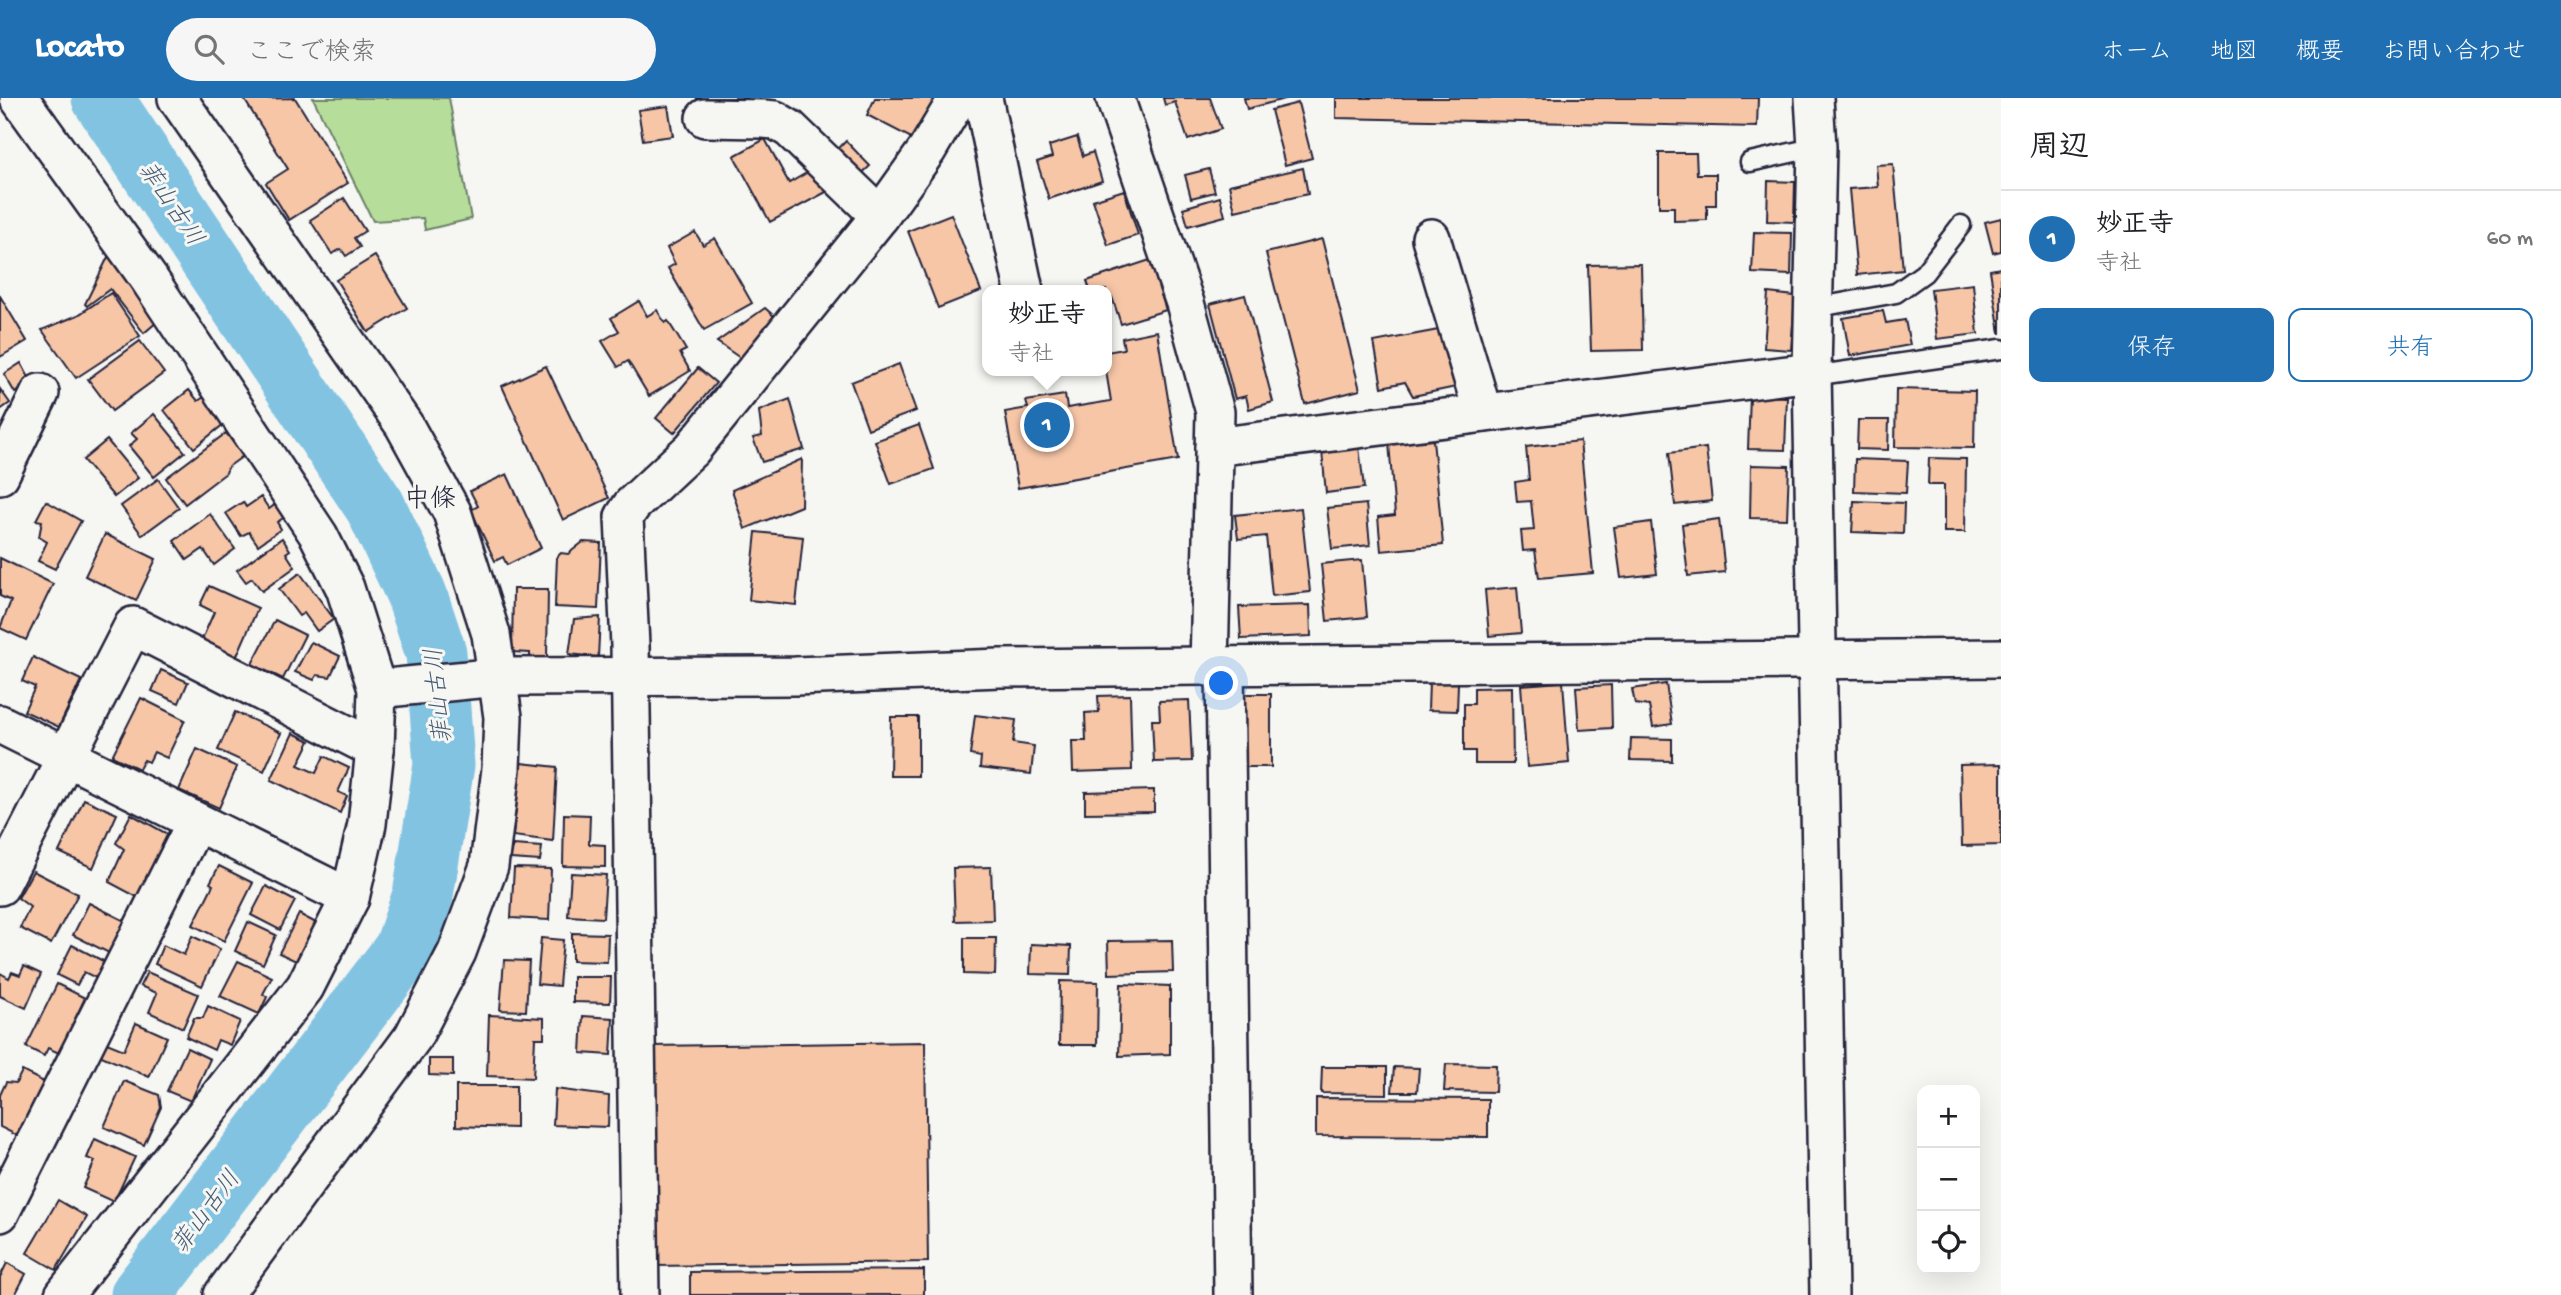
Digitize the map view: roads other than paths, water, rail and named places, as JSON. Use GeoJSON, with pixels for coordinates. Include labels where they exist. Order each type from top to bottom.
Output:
{"type":"FeatureCollection","features":[{"type":"Feature","properties":{"kind":"street"},"geometry":{"type":"LineString","coordinates":[[19,98],[149,279],[318,536],[345,588],[382,689],[367,824],[350,898],[305,987],[64,1295]]}},
{"type":"Feature","properties":{"kind":"street"},"geometry":{"type":"LineString","coordinates":[[177,98],[404,425],[452,512],[491,634],[492,678],[503,717],[501,769],[489,866],[457,952],[413,1037],[223,1295]]}},
{"type":"Feature","properties":{"kind":"street"},"geometry":{"type":"LineString","coordinates":[[640,1295],[624,517],[632,505],[692,449],[880,216],[920,161],[958,98]]}},
{"type":"Feature","properties":{"kind":"street"},"geometry":{"type":"LineString","coordinates":[[984,98],[1023,285]]}},
{"type":"Feature","properties":{"kind":"street"},"geometry":{"type":"LineString","coordinates":[[1115,98],[1185,303],[1215,412],[1217,666],[1233,1295]]}},
{"type":"Feature","properties":{"kind":"street"},"geometry":{"type":"LineString","coordinates":[[1814,98],[1817,147],[1812,374],[1829,1295]]}},
{"type":"Feature","properties":{"kind":"street"},"geometry":{"type":"LineString","coordinates":[[705,118],[775,120],[790,130],[880,216]]}},
{"type":"Feature","properties":{"kind":"street"},"geometry":{"type":"LineString","coordinates":[[1431,238],[1483,413]]}},
{"type":"Feature","properties":{"kind":"street"},"geometry":{"type":"LineString","coordinates":[[1214,447],[1812,374]]}},
{"type":"Feature","properties":{"kind":"street"},"geometry":{"type":"LineString","coordinates":[[0,475],[40,393]]}},
{"type":"Feature","properties":{"kind":"street"},"geometry":{"type":"LineString","coordinates":[[0,887],[133,626],[375,749]]}},
{"type":"Feature","properties":{"kind":"street"},"geometry":{"type":"LineString","coordinates":[[382,689],[492,678],[1818,658],[2001,658]]}},
{"type":"Feature","properties":{"kind":"street"},"geometry":{"type":"LineString","coordinates":[[0,724],[350,898]]}},
{"type":"Feature","properties":{"kind":"street"},"geometry":{"type":"LineString","coordinates":[[0,1213],[196,822]]}},
{"type":"Feature","properties":{"kind":"lane"},"geometry":{"type":"LineString","coordinates":[[1751,162],[1817,147]]}},
{"type":"Feature","properties":{"kind":"lane"},"geometry":{"type":"LineString","coordinates":[[1814,308],[1896,293],[1924,273],[1961,225]]}},
{"type":"Feature","properties":{"kind":"lane"},"geometry":{"type":"LineString","coordinates":[[1812,374],[2001,349]]}},
{"type":"Feature","properties":{"kind":"waterway","name":"菲山古川"},"geometry":{"type":"LineString","coordinates":[[102,98],[375,506],[416,593],[436,653],[444,765],[423,895],[404,950],[141,1295]]}},
{"type":"Feature","properties":{"kind":"place","name":"妙正寺"},"geometry":{"type":"Point","coordinates":[1047,425]}},
{"type":"Feature","properties":{"kind":"district","name":"中條"},"geometry":{"type":"Point","coordinates":[430,497]}}]}
